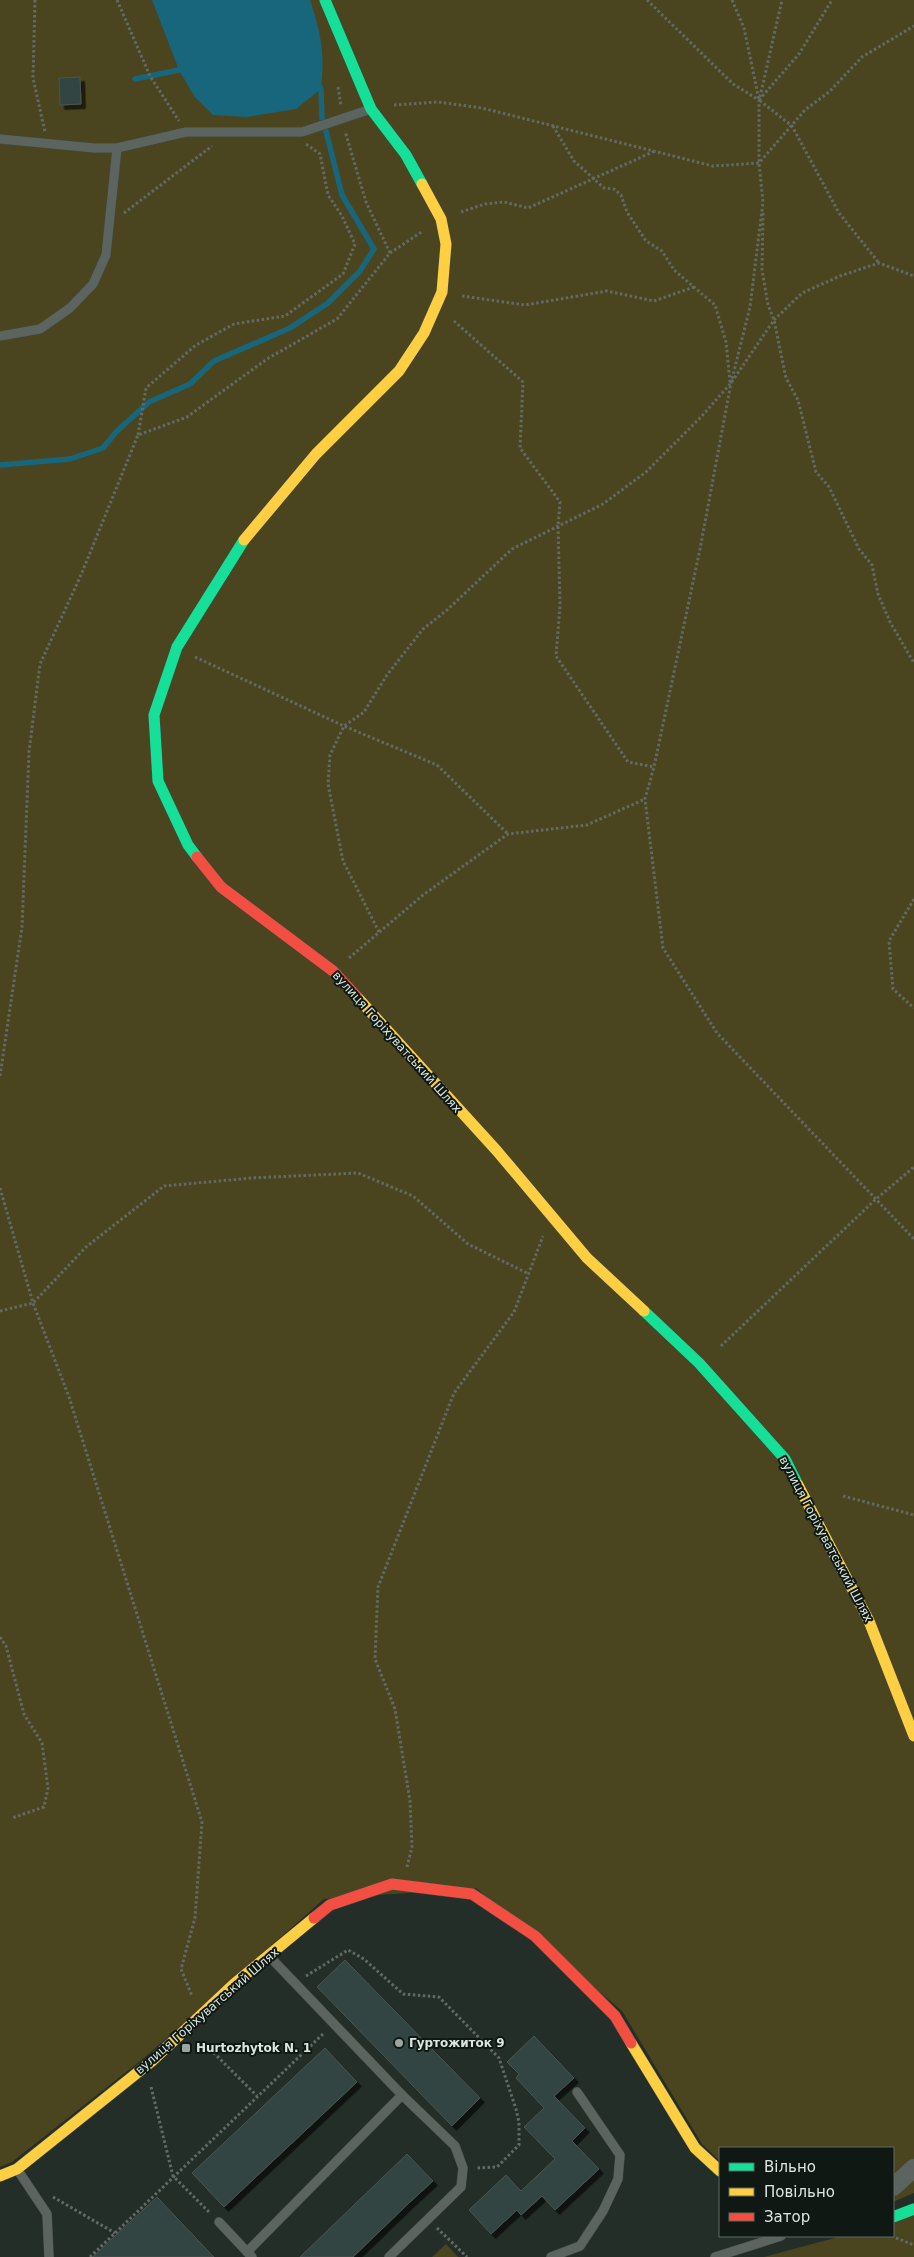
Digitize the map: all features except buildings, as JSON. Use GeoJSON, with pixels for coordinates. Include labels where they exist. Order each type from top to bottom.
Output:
{"type":"FeatureCollection","features":[{"type":"Feature","properties":{"kind":"street","name":"вулиця Горіхуватський Шлях"},"geometry":{"type":"LineString","coordinates":[[324,0],[371,109],[406,155],[441,219],[446,244],[442,292],[424,333],[399,370],[316,454],[238,547],[177,647],[154,715],[158,781],[188,845],[221,887],[333,971],[497,1151],[588,1258],[699,1363],[786,1459],[869,1621],[914,1736]]}},
{"type":"Feature","properties":{"kind":"street","name":"вулиця Горіхуватський Шлях"},"geometry":{"type":"LineString","coordinates":[[0,2176],[17,2169],[152,2061],[206,2011],[330,1904],[392,1884],[472,1894],[535,1936],[615,2016],[695,2148],[719,2170]]}},
{"type":"Feature","properties":{"kind":"street"},"geometry":{"type":"LineString","coordinates":[[894,2186],[914,2168]]}},
{"type":"Feature","properties":{"kind":"street"},"geometry":{"type":"LineString","coordinates":[[894,2217],[914,2209]]}},
{"type":"Feature","properties":{"kind":"lane"},"geometry":{"type":"LineString","coordinates":[[0,139],[118,148],[186,132],[302,132],[371,109]]}},
{"type":"Feature","properties":{"kind":"lane"},"geometry":{"type":"LineString","coordinates":[[0,336],[40,329],[70,308],[93,284],[106,255],[118,148]]}},
{"type":"Feature","properties":{"kind":"lane"},"geometry":{"type":"LineString","coordinates":[[269,1956],[402,2095],[455,2146],[463,2168],[461,2187],[389,2257]]}},
{"type":"Feature","properties":{"kind":"lane"},"geometry":{"type":"LineString","coordinates":[[577,2092],[620,2155],[618,2179],[603,2211],[580,2246],[578,2257]]}},
{"type":"Feature","properties":{"kind":"lane"},"geometry":{"type":"LineString","coordinates":[[219,2222],[250,2255],[402,2095]]}},
{"type":"Feature","properties":{"kind":"lane"},"geometry":{"type":"LineString","coordinates":[[17,2169],[47,2214],[49,2257]]}},
{"type":"Feature","properties":{"kind":"lane"},"geometry":{"type":"LineString","coordinates":[[714,2257],[778,2237]]}},
{"type":"Feature","properties":{"kind":"lane"},"geometry":{"type":"LineString","coordinates":[[551,2257],[580,2246]]}},
{"type":"Feature","properties":{"kind":"path"},"geometry":{"type":"LineString","coordinates":[[35,0],[33,78],[49,144]]}},
{"type":"Feature","properties":{"kind":"path"},"geometry":{"type":"LineString","coordinates":[[117,0],[150,76],[186,132]]}},
{"type":"Feature","properties":{"kind":"path"},"geometry":{"type":"LineString","coordinates":[[647,0],[733,84],[759,100],[792,126],[839,213],[879,263],[914,276]]}},
{"type":"Feature","properties":{"kind":"path"},"geometry":{"type":"LineString","coordinates":[[732,0],[744,28],[759,100],[759,163],[763,202],[762,270],[768,304],[774,320],[786,378],[798,400],[816,472],[829,487],[859,549],[872,565],[878,594],[890,622],[914,663]]}},
{"type":"Feature","properties":{"kind":"path"},"geometry":{"type":"LineString","coordinates":[[759,100],[782,0]]}},
{"type":"Feature","properties":{"kind":"path"},"geometry":{"type":"LineString","coordinates":[[759,100],[799,54],[832,0]]}},
{"type":"Feature","properties":{"kind":"path"},"geometry":{"type":"LineString","coordinates":[[371,109],[400,104],[438,102],[482,108],[714,166],[759,163],[805,110],[829,92],[862,57],[914,26]]}},
{"type":"Feature","properties":{"kind":"path"},"geometry":{"type":"LineString","coordinates":[[342,119],[366,202],[390,253]]}},
{"type":"Feature","properties":{"kind":"path"},"geometry":{"type":"LineString","coordinates":[[553,126],[574,161],[604,188],[614,190],[621,195],[627,212],[646,241],[662,251],[674,270],[715,305],[726,342],[730,384]]}},
{"type":"Feature","properties":{"kind":"path"},"geometry":{"type":"LineString","coordinates":[[109,224],[230,132]]}},
{"type":"Feature","properties":{"kind":"path"},"geometry":{"type":"LineString","coordinates":[[0,1076],[22,926],[29,752],[40,664],[81,575],[138,435],[146,390],[196,345],[234,324],[285,316],[343,274],[355,244],[342,216],[328,195],[320,154],[290,132]]}},
{"type":"Feature","properties":{"kind":"path"},"geometry":{"type":"LineString","coordinates":[[456,214],[485,204],[504,202],[528,208],[554,198],[592,178],[655,151]]}},
{"type":"Feature","properties":{"kind":"path"},"geometry":{"type":"LineString","coordinates":[[763,202],[750,307],[730,384],[700,549],[654,767],[645,799],[663,948],[717,1033],[914,1239]]}},
{"type":"Feature","properties":{"kind":"path"},"geometry":{"type":"LineString","coordinates":[[138,435],[187,418],[267,359],[337,319],[390,253],[441,219]]}},
{"type":"Feature","properties":{"kind":"path"},"geometry":{"type":"LineString","coordinates":[[379,932],[343,861],[328,784],[330,755],[344,726],[364,712],[387,675],[423,629],[447,610],[512,549],[603,504],[646,472],[702,418],[730,384],[774,320],[802,294],[840,276],[879,263]]}},
{"type":"Feature","properties":{"kind":"path"},"geometry":{"type":"LineString","coordinates":[[462,296],[525,305],[607,291],[654,301],[694,287]]}},
{"type":"Feature","properties":{"kind":"path"},"geometry":{"type":"LineString","coordinates":[[454,321],[523,382],[520,448],[560,502],[558,526],[560,606],[556,656],[628,762],[654,767]]}},
{"type":"Feature","properties":{"kind":"path"},"geometry":{"type":"LineString","coordinates":[[191,655],[344,726],[437,764],[508,834]]}},
{"type":"Feature","properties":{"kind":"path"},"geometry":{"type":"LineString","coordinates":[[344,962],[424,895],[508,834],[587,825],[645,799]]}},
{"type":"Feature","properties":{"kind":"path"},"geometry":{"type":"LineString","coordinates":[[914,899],[889,941],[893,989],[914,1008]]}},
{"type":"Feature","properties":{"kind":"path"},"geometry":{"type":"LineString","coordinates":[[721,1346],[876,1200],[914,1167]]}},
{"type":"Feature","properties":{"kind":"path"},"geometry":{"type":"LineString","coordinates":[[0,1311],[34,1303],[86,1247],[164,1186],[271,1177],[358,1173],[412,1196],[468,1244],[529,1274]]}},
{"type":"Feature","properties":{"kind":"path"},"geometry":{"type":"LineString","coordinates":[[0,1188],[34,1303],[69,1397],[202,1822],[195,1918],[181,1969],[192,1996],[206,2011]]}},
{"type":"Feature","properties":{"kind":"path"},"geometry":{"type":"LineString","coordinates":[[401,1885],[412,1848],[410,1800],[395,1709],[375,1659],[378,1587],[454,1393],[514,1312],[551,1215]]}},
{"type":"Feature","properties":{"kind":"path"},"geometry":{"type":"LineString","coordinates":[[843,1496],[914,1515]]}},
{"type":"Feature","properties":{"kind":"path"},"geometry":{"type":"LineString","coordinates":[[0,1637],[6,1646],[24,1714],[42,1743],[48,1788],[44,1807],[12,1818]]}},
{"type":"Feature","properties":{"kind":"path"},"geometry":{"type":"LineString","coordinates":[[295,1983],[348,1950],[364,1958],[403,1994],[439,1997],[499,2058],[519,2122],[519,2145],[497,2167],[463,2168]]}},
{"type":"Feature","properties":{"kind":"path"},"geometry":{"type":"LineString","coordinates":[[90,2257],[334,2024]]}},
{"type":"Feature","properties":{"kind":"path"},"geometry":{"type":"LineString","coordinates":[[198,2036],[257,2096]]}},
{"type":"Feature","properties":{"kind":"path"},"geometry":{"type":"LineString","coordinates":[[150,2082],[173,2176],[219,2222]]}},
{"type":"Feature","properties":{"kind":"path"},"geometry":{"type":"LineString","coordinates":[[50,2196],[115,2233]]}},
{"type":"Feature","properties":{"kind":"path"},"geometry":{"type":"LineString","coordinates":[[428,2219],[467,2257]]}},
{"type":"Feature","properties":{"kind":"path"},"geometry":{"type":"LineString","coordinates":[[891,2237],[914,2245]]}},
{"type":"Feature","properties":{"kind":"shaded area"},"geometry":{"type":"Polygon","coordinates":[[[0,0],[914,0],[914,2193],[894,2202],[894,2147],[719,2147],[719,2160],[702,2144],[622,2011],[476,1888],[324,1899],[144,2058],[12,2162],[0,2167],[0,0]]]}},
{"type":"Feature","properties":{"kind":"shaded area"},"geometry":{"type":"Polygon","coordinates":[[[914,2215],[914,2257],[764,2257],[838,2237],[894,2237],[894,2223],[914,2215]]]}},
{"type":"Feature","properties":{"kind":"shaded area"},"geometry":{"type":"Polygon","coordinates":[[[446,2244],[458,2257],[432,2257],[446,2244]]]}},
{"type":"Feature","properties":{"kind":"water"},"geometry":{"type":"Polygon","coordinates":[[[152,0],[310,0],[321,43],[323,64],[321,89],[296,109],[247,117],[213,115],[194,96],[179,70],[152,0]]]}},
{"type":"Feature","properties":{"kind":"waterway"},"geometry":{"type":"LineString","coordinates":[[135,79],[179,70]]}},
{"type":"Feature","properties":{"kind":"waterway"},"geometry":{"type":"LineString","coordinates":[[317,82],[321,89],[322,119]]}},
{"type":"Feature","properties":{"kind":"waterway"},"geometry":{"type":"LineString","coordinates":[[0,465],[70,459],[103,448],[116,432],[149,402],[190,384],[214,361],[290,328],[328,303],[360,271],[374,249],[342,195],[326,131]]}},
{"type":"Feature","properties":{"kind":"traffic: fast"},"geometry":{"type":"LineString","coordinates":[[325,0],[371,109],[406,155],[422,184]]}},
{"type":"Feature","properties":{"kind":"traffic: fast"},"geometry":{"type":"LineString","coordinates":[[197,857],[188,845],[158,781],[154,715],[177,647],[244,540]]}},
{"type":"Feature","properties":{"kind":"traffic: fast"},"geometry":{"type":"LineString","coordinates":[[644,1311],[699,1363],[785,1459],[798,1485]]}},
{"type":"Feature","properties":{"kind":"traffic: fast"},"geometry":{"type":"LineString","coordinates":[[894,2217],[914,2209]]}},
{"type":"Feature","properties":{"kind":"traffic: slow"},"geometry":{"type":"LineString","coordinates":[[244,540],[316,454],[399,371],[424,333],[442,292],[446,244],[441,219],[422,184]]}},
{"type":"Feature","properties":{"kind":"traffic: slow"},"geometry":{"type":"LineString","coordinates":[[357,997],[497,1151],[587,1258],[644,1311]]}},
{"type":"Feature","properties":{"kind":"traffic: slow"},"geometry":{"type":"LineString","coordinates":[[798,1485],[869,1621],[914,1736]]}},
{"type":"Feature","properties":{"kind":"traffic: slow"},"geometry":{"type":"LineString","coordinates":[[0,2176],[17,2169],[152,2061],[234,1984],[314,1918]]}},
{"type":"Feature","properties":{"kind":"traffic: slow"},"geometry":{"type":"LineString","coordinates":[[631,2043],[695,2148],[719,2170]]}},
{"type":"Feature","properties":{"kind":"traffic: jam"},"geometry":{"type":"LineString","coordinates":[[197,857],[221,887],[333,971],[357,997]]}},
{"type":"Feature","properties":{"kind":"traffic: jam"},"geometry":{"type":"LineString","coordinates":[[314,1918],[330,1905],[392,1884],[472,1894],[535,1936],[615,2016],[631,2043]]}},
{"type":"Feature","properties":{"kind":"place","name":"Гуртожиток 9"},"geometry":{"type":"Point","coordinates":[399,2043]}},
{"type":"Feature","properties":{"kind":"place","name":"Hurtozhytok N. 1"},"geometry":{"type":"Point","coordinates":[186,2048]}}]}
